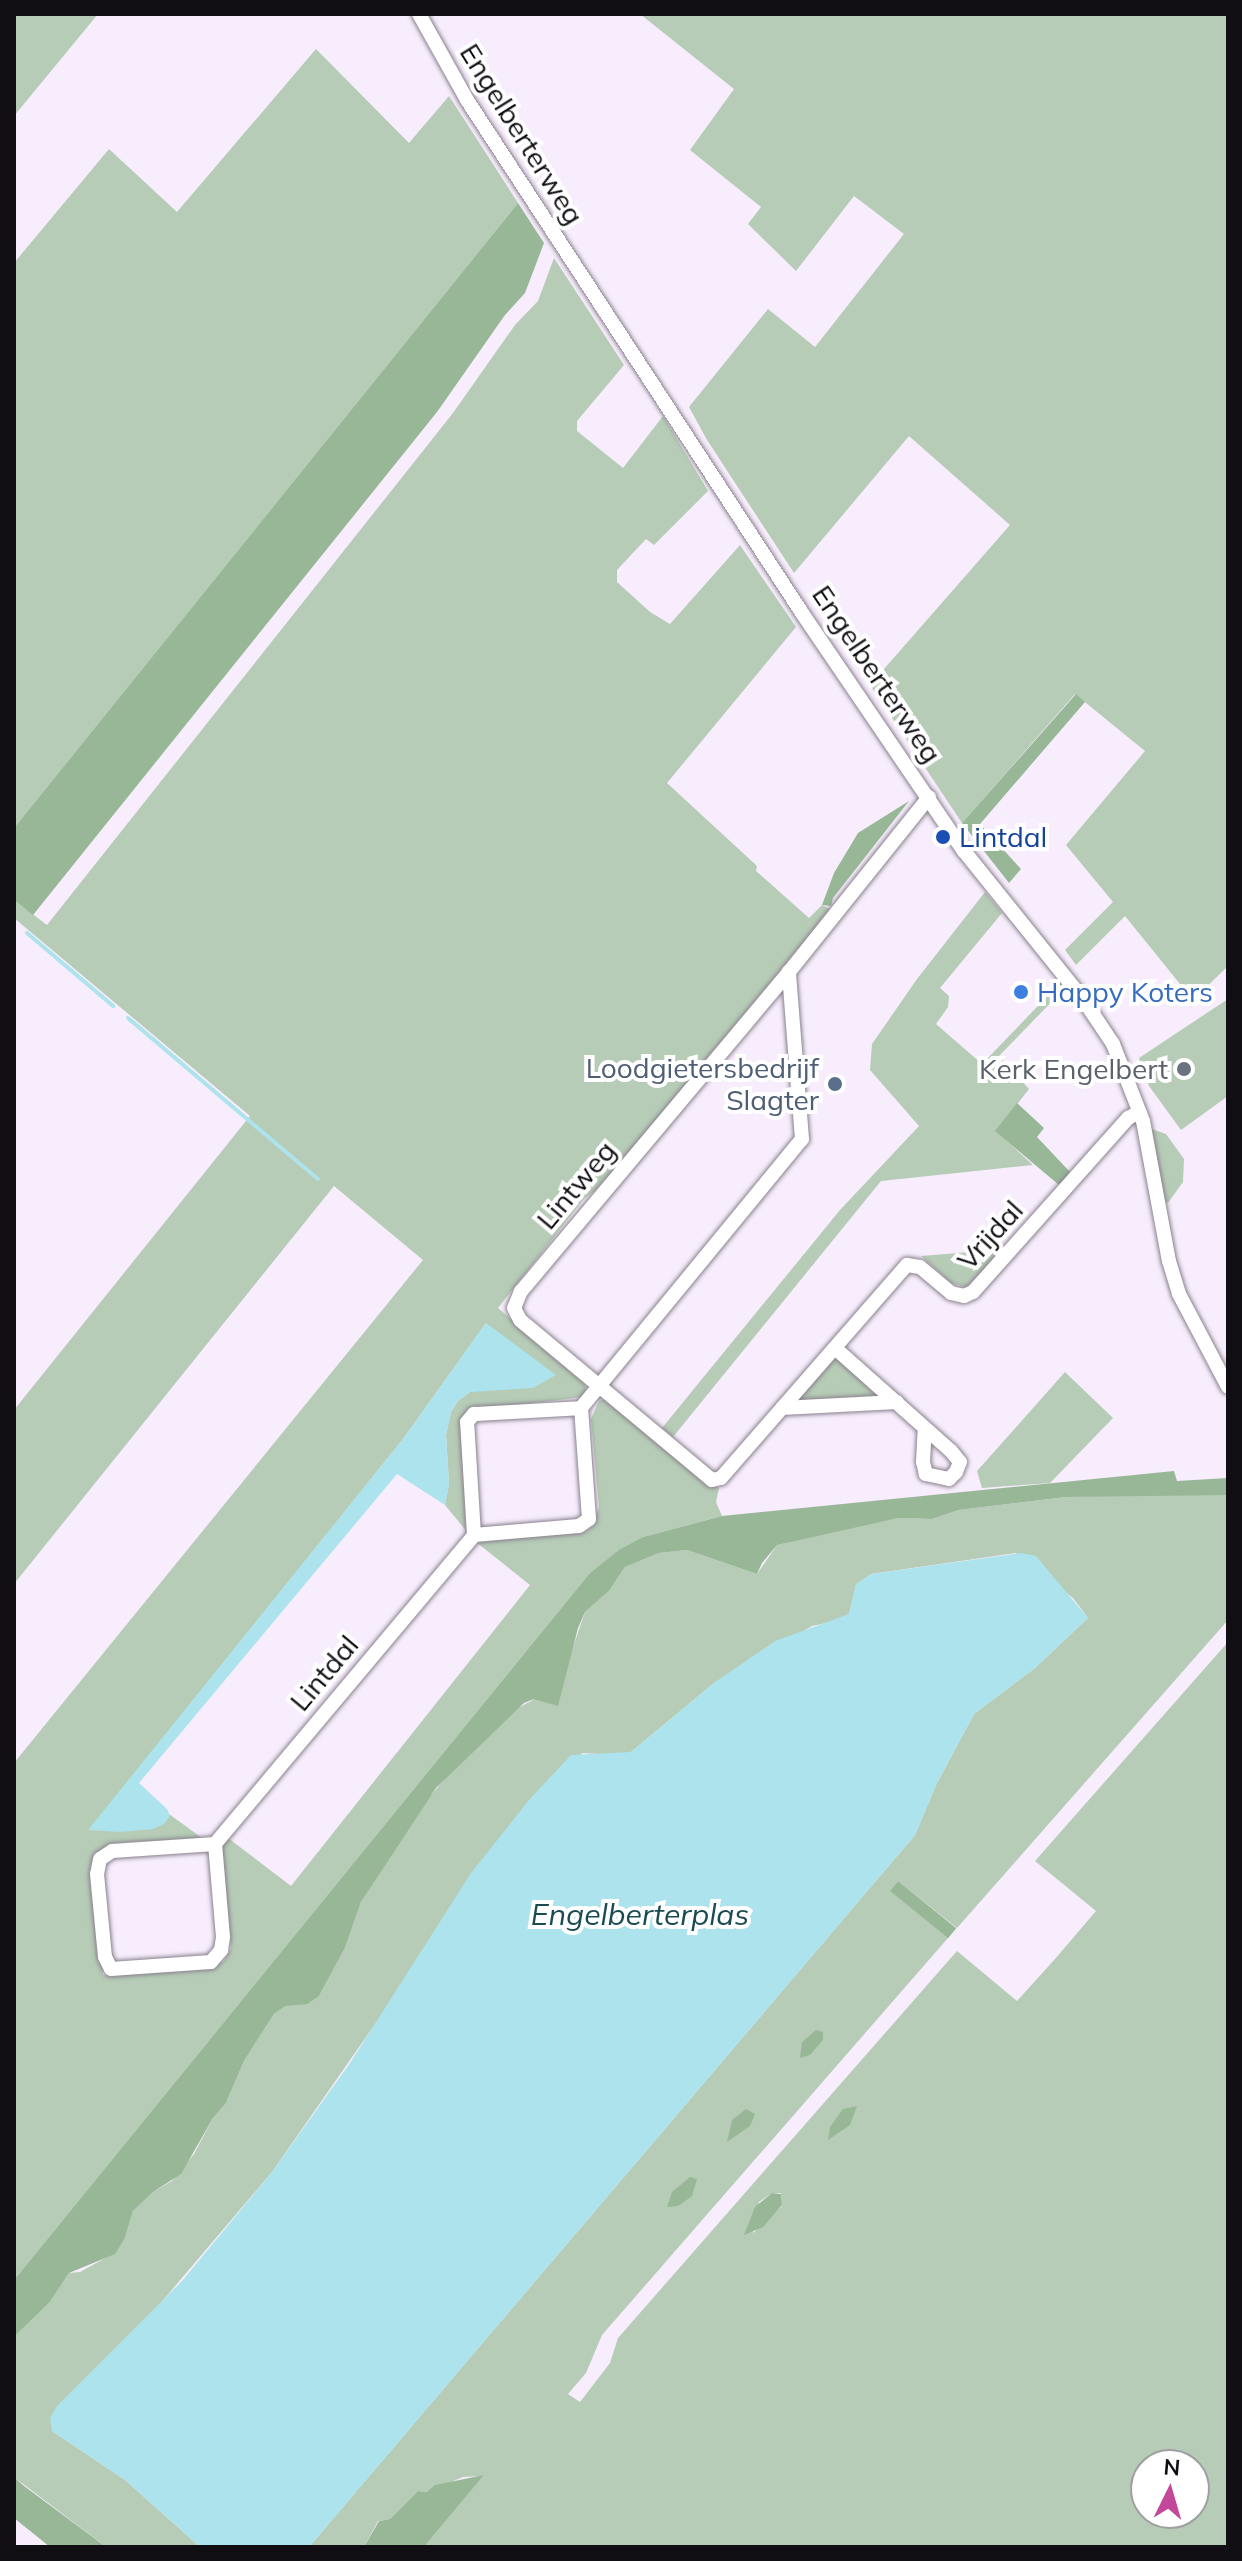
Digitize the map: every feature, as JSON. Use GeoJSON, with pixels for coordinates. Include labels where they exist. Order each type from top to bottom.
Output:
{"type":"FeatureCollection","features":[{"type":"Feature","properties":{"kind":"street","name":"Engelberterweg"},"geometry":{"type":"LineString","coordinates":[[419,14],[467,100],[802,613],[1001,901],[1083,999],[1113,1044],[1140,1112],[1169,1261],[1179,1294],[1228,1387]]}},
{"type":"Feature","properties":{"kind":"street"},"geometry":{"type":"LineString","coordinates":[[581,1408],[474,1414],[467,1422],[474,1535],[579,1526],[589,1519],[581,1408],[802,1139],[789,972],[929,797]]}},
{"type":"Feature","properties":{"kind":"street","name":"Lintweg"},"geometry":{"type":"LineString","coordinates":[[598,1386],[520,1320],[514,1308],[521,1291],[789,972]]}},
{"type":"Feature","properties":{"kind":"street","name":"Vrijdal"},"geometry":{"type":"LineString","coordinates":[[598,1386],[712,1480],[721,1478],[907,1265],[920,1267],[951,1293],[964,1296],[973,1292],[1128,1118],[1140,1112]]}},
{"type":"Feature","properties":{"kind":"street"},"geometry":{"type":"LineString","coordinates":[[835,1348],[925,1429]]}},
{"type":"Feature","properties":{"kind":"street"},"geometry":{"type":"LineString","coordinates":[[782,1408],[897,1402]]}},
{"type":"Feature","properties":{"kind":"street","name":"Lintdal"},"geometry":{"type":"LineString","coordinates":[[215,1844],[474,1535]]}},
{"type":"Feature","properties":{"kind":"street"},"geometry":{"type":"LineString","coordinates":[[215,1844],[223,1937],[221,1950],[211,1962],[111,1969],[104,1943],[97,1874],[100,1859],[112,1851],[215,1844]]}},
{"type":"Feature","properties":{"kind":"green space"},"geometry":{"type":"Polygon","coordinates":[[[14,14],[98,14],[14,116],[14,14]]]}},
{"type":"Feature","properties":{"kind":"green space"},"geometry":{"type":"Polygon","coordinates":[[[640,14],[1228,14],[1228,966],[1193,1000],[1125,916],[1076,965],[1065,950],[1113,902],[1066,845],[1145,751],[1075,694],[962,823],[870,685],[1010,525],[909,436],[794,573],[707,440],[689,407],[768,309],[815,347],[904,234],[854,196],[796,271],[748,224],[761,207],[690,150],[734,89],[640,14]]]}},
{"type":"Feature","properties":{"kind":"green space"},"geometry":{"type":"Polygon","coordinates":[[[316,49],[409,143],[449,96],[518,203],[14,828],[14,263],[109,149],[177,212],[316,49]]]}},
{"type":"Feature","properties":{"kind":"green space"},"geometry":{"type":"Polygon","coordinates":[[[518,203],[544,243],[525,293],[505,315],[437,412],[33,915],[14,900],[14,828],[518,203]]]}},
{"type":"Feature","properties":{"kind":"green space"},"geometry":{"type":"Polygon","coordinates":[[[554,258],[624,365],[577,421],[577,431],[623,468],[663,416],[708,491],[654,545],[646,539],[617,570],[617,582],[650,612],[670,624],[740,545],[796,627],[667,783],[757,866],[756,871],[809,918],[822,905],[830,909],[773,985],[597,1189],[584,1199],[498,1308],[584,1381],[586,1391],[583,1397],[474,1410],[468,1533],[445,1505],[449,1484],[446,1435],[451,1412],[458,1401],[470,1392],[479,1390],[486,1323],[403,1439],[89,1830],[153,1829],[169,1814],[202,1838],[113,1843],[98,1853],[94,1864],[103,1975],[223,1962],[231,1949],[222,1845],[228,1838],[291,1886],[530,1585],[476,1542],[585,1532],[592,1527],[599,1507],[591,1419],[599,1401],[608,1398],[709,1484],[719,1488],[716,1502],[722,1516],[643,1537],[589,1574],[14,2280],[14,1763],[423,1260],[334,1186],[14,1584],[14,1410],[250,1116],[14,918],[14,900],[47,925],[453,413],[515,325],[538,301],[554,258]]]}},
{"type":"Feature","properties":{"kind":"green space"},"geometry":{"type":"Polygon","coordinates":[[[1076,694],[1085,702],[980,824],[1021,869],[1009,883],[962,823],[1076,694]]]}},
{"type":"Feature","properties":{"kind":"green space"},"geometry":{"type":"Polygon","coordinates":[[[909,801],[833,898],[831,906],[822,905],[834,873],[858,833],[909,801]]]}},
{"type":"Feature","properties":{"kind":"green space"},"geometry":{"type":"Polygon","coordinates":[[[985,892],[1002,913],[940,988],[949,996],[948,1007],[936,1024],[982,1064],[1062,981],[1066,987],[999,1056],[1029,1089],[996,1131],[1033,1165],[881,1181],[673,1437],[662,1428],[840,1210],[919,1126],[870,1070],[872,1044],[917,979],[985,892]]]}},
{"type":"Feature","properties":{"kind":"green space"},"geometry":{"type":"Polygon","coordinates":[[[1228,999],[1228,1096],[1181,1130],[1149,1086],[1139,1058],[1228,999]]]}},
{"type":"Feature","properties":{"kind":"green space"},"geometry":{"type":"Polygon","coordinates":[[[1017,1103],[1044,1128],[1037,1137],[1070,1172],[1059,1185],[995,1131],[1017,1103]]]}},
{"type":"Feature","properties":{"kind":"green space"},"geometry":{"type":"Polygon","coordinates":[[[1152,1129],[1166,1134],[1184,1159],[1183,1182],[1168,1203],[1164,1201],[1152,1129]]]}},
{"type":"Feature","properties":{"kind":"green space"},"geometry":{"type":"Polygon","coordinates":[[[1007,1249],[966,1287],[951,1283],[921,1256],[1007,1249]]]}},
{"type":"Feature","properties":{"kind":"green space"},"geometry":{"type":"Polygon","coordinates":[[[836,1356],[877,1396],[797,1400],[836,1356]]]}},
{"type":"Feature","properties":{"kind":"green space"},"geometry":{"type":"Polygon","coordinates":[[[1065,1372],[1113,1418],[1050,1483],[982,1488],[977,1471],[1065,1372]]]}},
{"type":"Feature","properties":{"kind":"green space"},"geometry":{"type":"Polygon","coordinates":[[[1174,1471],[1177,1481],[1228,1478],[1228,1495],[1066,1497],[959,1510],[932,1519],[898,1518],[777,1545],[757,1574],[687,1550],[659,1553],[625,1567],[609,1591],[585,1612],[558,1706],[534,1699],[524,1703],[436,1788],[361,1902],[345,1948],[319,1996],[307,2004],[285,2006],[274,2014],[244,2061],[226,2103],[213,2118],[181,2174],[153,2192],[133,2211],[125,2238],[115,2254],[69,2273],[50,2302],[14,2337],[14,2280],[589,1574],[619,1550],[643,1537],[722,1516],[1174,1471]]]}},
{"type":"Feature","properties":{"kind":"green space"},"geometry":{"type":"Polygon","coordinates":[[[1182,1493],[1228,1495],[1228,1620],[957,1928],[898,1881],[890,1891],[948,1938],[602,2335],[586,2373],[568,2394],[580,2402],[610,2363],[618,2338],[957,1951],[1017,2001],[1055,1959],[1096,1911],[1035,1861],[1228,1642],[1228,2547],[424,2547],[483,2476],[463,2477],[427,2492],[418,2491],[390,2519],[378,2521],[364,2547],[309,2547],[915,1835],[936,1785],[974,1714],[1035,1668],[1088,1618],[1073,1598],[1016,1553],[871,1574],[856,1585],[849,1614],[836,1621],[812,1626],[714,1683],[631,1752],[617,1755],[582,1753],[387,2007],[272,2172],[52,2431],[125,2480],[200,2547],[106,2547],[14,2477],[14,2337],[50,2302],[69,2273],[80,2272],[109,2256],[125,2238],[133,2211],[153,2192],[172,2181],[194,2154],[213,2118],[226,2103],[244,2061],[274,2014],[284,2006],[319,1996],[345,1948],[361,1902],[421,1807],[460,1761],[518,1708],[533,1700],[572,1650],[585,1612],[609,1591],[625,1567],[659,1553],[687,1550],[757,1574],[777,1545],[852,1526],[898,1518],[932,1519],[959,1510],[1066,1497],[1182,1493]],[[772,2193],[759,2202],[753,2233],[782,2206],[781,2193],[772,2193]]]}},
{"type":"Feature","properties":{"kind":"green space"},"geometry":{"type":"Polygon","coordinates":[[[898,1881],[956,1928],[948,1938],[890,1891],[898,1881]]]}},
{"type":"Feature","properties":{"kind":"green space"},"geometry":{"type":"Polygon","coordinates":[[[816,2030],[823,2032],[823,2040],[810,2055],[800,2058],[802,2042],[816,2030]]]}},
{"type":"Feature","properties":{"kind":"green space"},"geometry":{"type":"Polygon","coordinates":[[[857,2106],[850,2125],[828,2140],[830,2127],[843,2109],[857,2106]]]}},
{"type":"Feature","properties":{"kind":"green space"},"geometry":{"type":"Polygon","coordinates":[[[746,2109],[755,2114],[750,2126],[727,2142],[732,2120],[746,2109]]]}},
{"type":"Feature","properties":{"kind":"green space"},"geometry":{"type":"Polygon","coordinates":[[[690,2177],[697,2179],[692,2196],[678,2206],[667,2207],[672,2192],[690,2177]]]}},
{"type":"Feature","properties":{"kind":"green space"},"geometry":{"type":"Polygon","coordinates":[[[772,2193],[781,2194],[782,2205],[763,2227],[744,2235],[755,2207],[772,2193]]]}},
{"type":"Feature","properties":{"kind":"green space"},"geometry":{"type":"Polygon","coordinates":[[[484,2475],[424,2547],[364,2547],[379,2521],[390,2519],[418,2491],[427,2492],[435,2485],[484,2475]]]}},
{"type":"Feature","properties":{"kind":"green space"},"geometry":{"type":"Polygon","coordinates":[[[14,2477],[106,2547],[50,2547],[14,2518],[14,2477]]]}},
{"type":"Feature","properties":{"kind":"water"},"geometry":{"type":"Polygon","coordinates":[[[486,1323],[556,1375],[533,1388],[470,1392],[458,1401],[451,1412],[446,1435],[449,1484],[445,1505],[397,1474],[139,1783],[167,1809],[170,1816],[164,1824],[153,1829],[120,1832],[88,1830],[403,1439],[486,1323]]]}},
{"type":"Feature","properties":{"kind":"water","name":"Engelberterplas"},"geometry":{"type":"Polygon","coordinates":[[[1021,1553],[1036,1556],[1088,1618],[1035,1668],[974,1714],[936,1785],[915,1835],[309,2547],[200,2547],[125,2480],[52,2431],[50,2418],[57,2406],[182,2281],[272,2172],[350,2063],[471,1873],[529,1800],[571,1755],[631,1752],[714,1683],[775,1641],[849,1614],[856,1584],[871,1574],[1021,1553]]]}},
{"type":"Feature","properties":{"kind":"waterway"},"geometry":{"type":"LineString","coordinates":[[27,933],[113,1006]]}},
{"type":"Feature","properties":{"kind":"waterway"},"geometry":{"type":"LineString","coordinates":[[128,1018],[318,1179]]}},
{"type":"Feature","properties":{"kind":"place","name":"Lintdal"},"geometry":{"type":"Point","coordinates":[943,837]}},
{"type":"Feature","properties":{"kind":"place","name":"Happy Koters"},"geometry":{"type":"Point","coordinates":[1021,992]}},
{"type":"Feature","properties":{"kind":"place","name":"Kerk Engelbert"},"geometry":{"type":"Point","coordinates":[1184,1069]}},
{"type":"Feature","properties":{"kind":"place","name":"Loodgietersbedrijf Slagter"},"geometry":{"type":"Point","coordinates":[835,1084]}}]}
